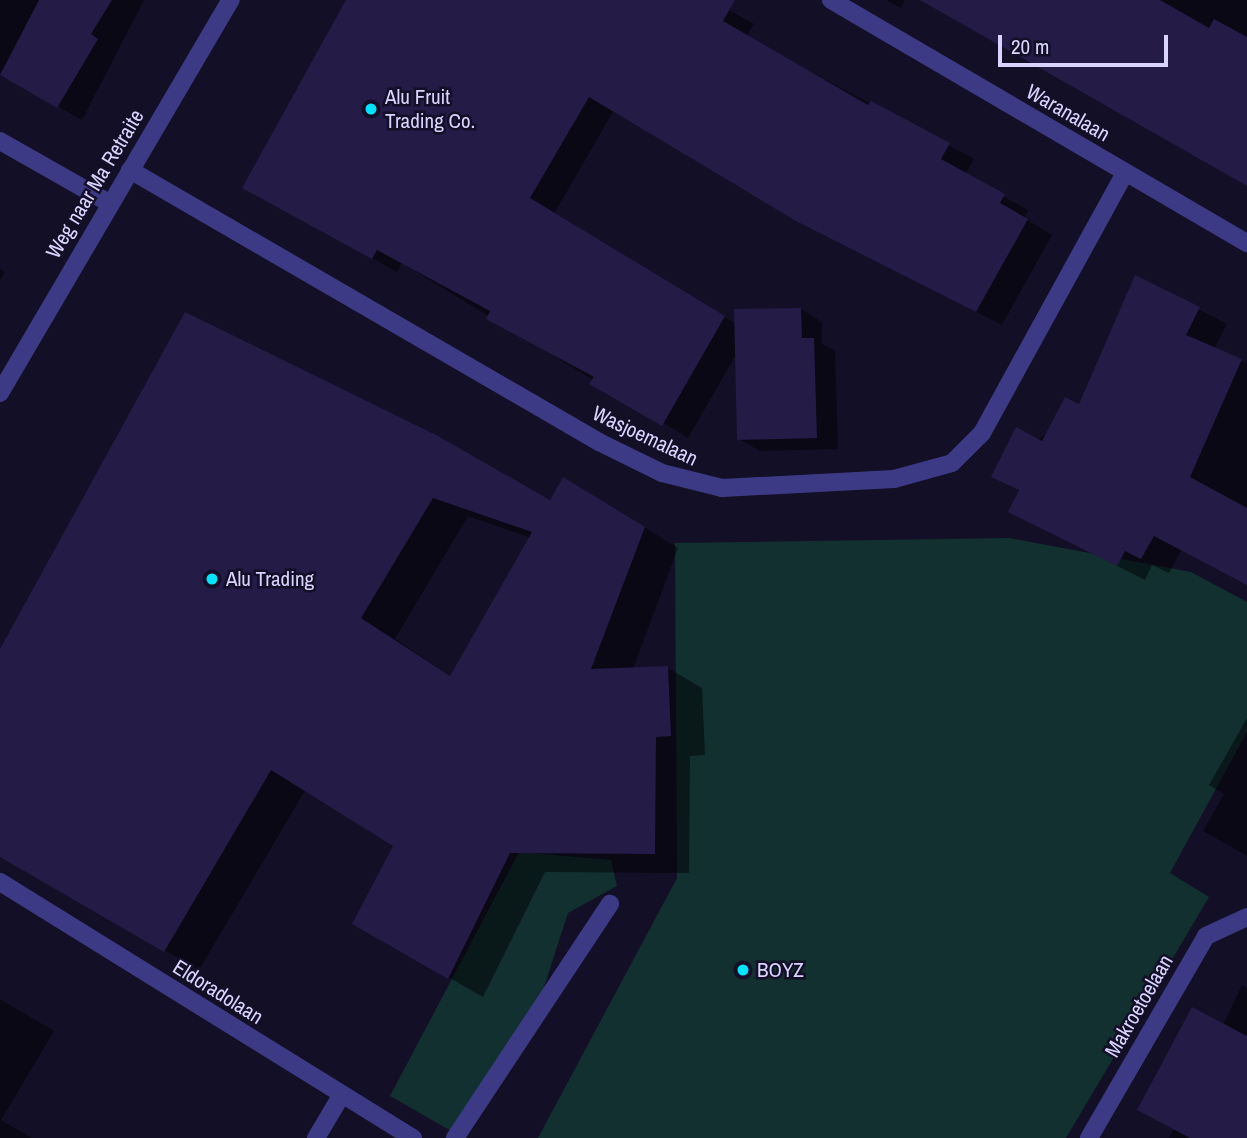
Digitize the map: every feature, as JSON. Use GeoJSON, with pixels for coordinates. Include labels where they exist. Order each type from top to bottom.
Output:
{"type":"FeatureCollection","features":[{"type":"Feature","properties":{"kind":"street","name":"Weg naar Ma Retraite"},"geometry":{"type":"LineString","coordinates":[[0,393],[108,203],[231,0]]}},
{"type":"Feature","properties":{"kind":"street","name":"Waranalaan"},"geometry":{"type":"LineString","coordinates":[[831,0],[1247,243]]}},
{"type":"Feature","properties":{"kind":"street"},"geometry":{"type":"LineString","coordinates":[[0,141],[108,203]]}},
{"type":"Feature","properties":{"kind":"street","name":"Wasjoemalaan"},"geometry":{"type":"LineString","coordinates":[[130,170],[599,442],[662,473],[722,488],[894,479],[952,463],[982,433],[1125,173]]}},
{"type":"Feature","properties":{"kind":"street","name":"Eldoradolaan"},"geometry":{"type":"LineString","coordinates":[[0,882],[341,1096],[413,1138]]}},
{"type":"Feature","properties":{"kind":"street"},"geometry":{"type":"LineString","coordinates":[[455,1138],[610,904]]}},
{"type":"Feature","properties":{"kind":"street","name":"Makroetoelaan"},"geometry":{"type":"LineString","coordinates":[[1089,1138],[1206,936],[1247,917]]}},
{"type":"Feature","properties":{"kind":"street"},"geometry":{"type":"LineString","coordinates":[[316,1138],[341,1096]]}},
{"type":"Feature","properties":{"kind":"green space"},"geometry":{"type":"Polygon","coordinates":[[[1009,538],[1191,572],[1247,602],[1247,732],[1170,873],[1209,897],[1066,1138],[538,1138],[677,878],[675,543],[1009,538]]]}},
{"type":"Feature","properties":{"kind":"green space"},"geometry":{"type":"Polygon","coordinates":[[[519,852],[611,860],[617,886],[568,913],[534,1018],[453,1132],[390,1096],[519,852]]]}},
{"type":"Feature","properties":{"kind":"building"},"geometry":{"type":"Polygon","coordinates":[[[39,0],[112,0],[91,34],[98,39],[57,108],[0,75],[39,0]]]}},
{"type":"Feature","properties":{"kind":"building"},"geometry":{"type":"Polygon","coordinates":[[[346,0],[735,0],[723,21],[868,105],[871,101],[950,143],[941,159],[1005,194],[1000,203],[1028,219],[976,312],[796,221],[589,97],[530,198],[725,316],[662,426],[589,384],[594,377],[486,319],[490,311],[377,250],[372,259],[242,188],[346,0]]]}},
{"type":"Feature","properties":{"kind":"building"},"geometry":{"type":"Polygon","coordinates":[[[920,0],[1160,0],[1209,28],[1214,19],[1247,37],[1247,186],[920,0]]]}},
{"type":"Feature","properties":{"kind":"building"},"geometry":{"type":"Polygon","coordinates":[[[1135,275],[1200,307],[1186,335],[1242,359],[1190,477],[1247,508],[1247,585],[1154,536],[1141,559],[1125,551],[1117,566],[1008,512],[1019,490],[991,477],[1016,427],[1042,441],[1065,397],[1079,404],[1135,275]]]}},
{"type":"Feature","properties":{"kind":"building"},"geometry":{"type":"Polygon","coordinates":[[[801,308],[802,338],[814,338],[817,438],[737,440],[734,309],[801,308]]]}},
{"type":"Feature","properties":{"kind":"building","name":"Alu Trading"},"geometry":{"type":"Polygon","coordinates":[[[185,312],[438,436],[550,500],[563,477],[645,527],[591,669],[668,666],[671,736],[656,737],[655,854],[510,853],[448,979],[352,924],[393,846],[271,770],[164,952],[0,857],[0,649],[185,312]],[[433,498],[361,618],[450,676],[532,532],[433,498]]]}},
{"type":"Feature","properties":{"kind":"building"},"geometry":{"type":"Polygon","coordinates":[[[1192,1007],[1247,1036],[1247,1138],[1190,1138],[1137,1110],[1192,1007]]]}},
{"type":"Feature","properties":{"kind":"place","name":"Alu Fruit Trading Co."},"geometry":{"type":"Point","coordinates":[371,109]}},
{"type":"Feature","properties":{"kind":"place","name":"Alu Trading"},"geometry":{"type":"Point","coordinates":[212,579]}},
{"type":"Feature","properties":{"kind":"place","name":"BOYZ"},"geometry":{"type":"Point","coordinates":[743,970]}}]}
